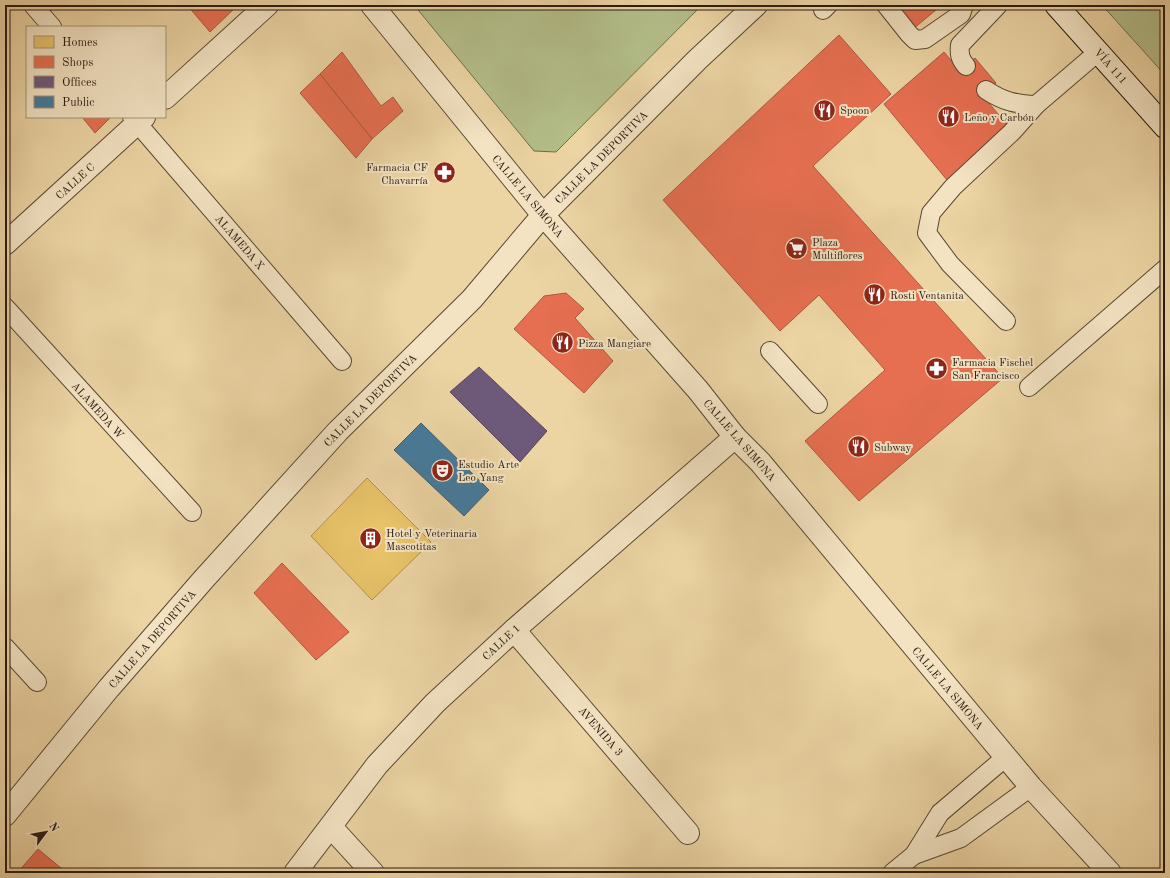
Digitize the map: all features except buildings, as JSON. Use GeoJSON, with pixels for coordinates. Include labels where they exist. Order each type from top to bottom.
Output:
{"type":"FeatureCollection","features":[{"type":"Feature","properties":{"kind":"street"},"geometry":{"type":"LineString","coordinates":[[166,97],[267,5]]}},
{"type":"Feature","properties":{"kind":"street","name":"CALLE LA SIMONA"},"geometry":{"type":"LineString","coordinates":[[372,5],[543,215],[698,390],[735,437],[760,462],[1006,757],[1110,873]]}},
{"type":"Feature","properties":{"kind":"street","name":"CALLE LA DEPORTIVA"},"geometry":{"type":"LineString","coordinates":[[5,815],[109,688],[203,580],[338,431],[472,299],[543,215],[697,60],[756,5]]}},
{"type":"Feature","properties":{"kind":"street","name":"VÍA 111"},"geometry":{"type":"LineString","coordinates":[[1056,5],[1165,127]]}},
{"type":"Feature","properties":{"kind":"street","name":"CALLE C"},"geometry":{"type":"LineString","coordinates":[[5,244],[138,119]]}},
{"type":"Feature","properties":{"kind":"street","name":"CALLE 1"},"geometry":{"type":"LineString","coordinates":[[295,873],[377,765],[435,703],[514,630],[735,437]]}},
{"type":"Feature","properties":{"kind":"street","name":"AVENIDA 3"},"geometry":{"type":"LineString","coordinates":[[514,630],[688,833]]}},
{"type":"Feature","properties":{"kind":"street"},"geometry":{"type":"LineString","coordinates":[[330,827],[373,873]]}},
{"type":"Feature","properties":{"kind":"lane"},"geometry":{"type":"LineString","coordinates":[[33,5],[51,26]]}},
{"type":"Feature","properties":{"kind":"lane"},"geometry":{"type":"LineString","coordinates":[[886,5],[908,34],[915,40],[925,39],[961,14],[964,5]]}},
{"type":"Feature","properties":{"kind":"lane"},"geometry":{"type":"LineString","coordinates":[[966,66],[961,60],[959,52],[960,46],[998,5]]}},
{"type":"Feature","properties":{"kind":"lane"},"geometry":{"type":"LineString","coordinates":[[1006,321],[950,264],[927,233],[931,213],[953,187],[1012,132],[1036,105],[1098,52]]}},
{"type":"Feature","properties":{"kind":"lane"},"geometry":{"type":"LineString","coordinates":[[986,90],[998,98],[1014,104],[1036,105]]}},
{"type":"Feature","properties":{"kind":"lane","name":"ALAMEDA X"},"geometry":{"type":"LineString","coordinates":[[138,119],[342,361]]}},
{"type":"Feature","properties":{"kind":"lane"},"geometry":{"type":"LineString","coordinates":[[1029,387],[1165,269]]}},
{"type":"Feature","properties":{"kind":"lane","name":"ALAMEDA W"},"geometry":{"type":"LineString","coordinates":[[5,307],[192,512]]}},
{"type":"Feature","properties":{"kind":"lane"},"geometry":{"type":"LineString","coordinates":[[770,351],[818,404]]}},
{"type":"Feature","properties":{"kind":"lane"},"geometry":{"type":"LineString","coordinates":[[5,647],[37,682]]}},
{"type":"Feature","properties":{"kind":"lane"},"geometry":{"type":"LineString","coordinates":[[892,873],[914,855],[940,813],[1006,757]]}},
{"type":"Feature","properties":{"kind":"lane"},"geometry":{"type":"LineString","coordinates":[[914,855],[961,838],[1031,786]]}},
{"type":"Feature","properties":{"kind":"green space"},"geometry":{"type":"Polygon","coordinates":[[[414,5],[702,5],[556,152],[534,151],[414,5]]]}},
{"type":"Feature","properties":{"kind":"green space"},"geometry":{"type":"Polygon","coordinates":[[[1102,5],[1164,5],[1165,75],[1102,5]]]}},
{"type":"Feature","properties":{"kind":"place","name":"Spoon"},"geometry":{"type":"Point","coordinates":[824,110]}},
{"type":"Feature","properties":{"kind":"place","name":"Leño y Carbón"},"geometry":{"type":"Point","coordinates":[948,117]}},
{"type":"Feature","properties":{"kind":"place","name":"Farmacia CF Chavarría"},"geometry":{"type":"Point","coordinates":[444,173]}},
{"type":"Feature","properties":{"kind":"place","name":"Plaza Multiflores"},"geometry":{"type":"Point","coordinates":[796,248]}},
{"type":"Feature","properties":{"kind":"place","name":"Rosti Ventanita"},"geometry":{"type":"Point","coordinates":[874,295]}},
{"type":"Feature","properties":{"kind":"place","name":"Pizza Mangiare"},"geometry":{"type":"Point","coordinates":[563,343]}},
{"type":"Feature","properties":{"kind":"place","name":"Farmacia Fischel San Francisco"},"geometry":{"type":"Point","coordinates":[937,368]}},
{"type":"Feature","properties":{"kind":"place","name":"Subway"},"geometry":{"type":"Point","coordinates":[858,447]}},
{"type":"Feature","properties":{"kind":"place","name":"Estudio Arte Leo Yang"},"geometry":{"type":"Point","coordinates":[442,470]}},
{"type":"Feature","properties":{"kind":"place","name":"Hotel y Veterinaria Mascotitas"},"geometry":{"type":"Point","coordinates":[371,539]}}]}
